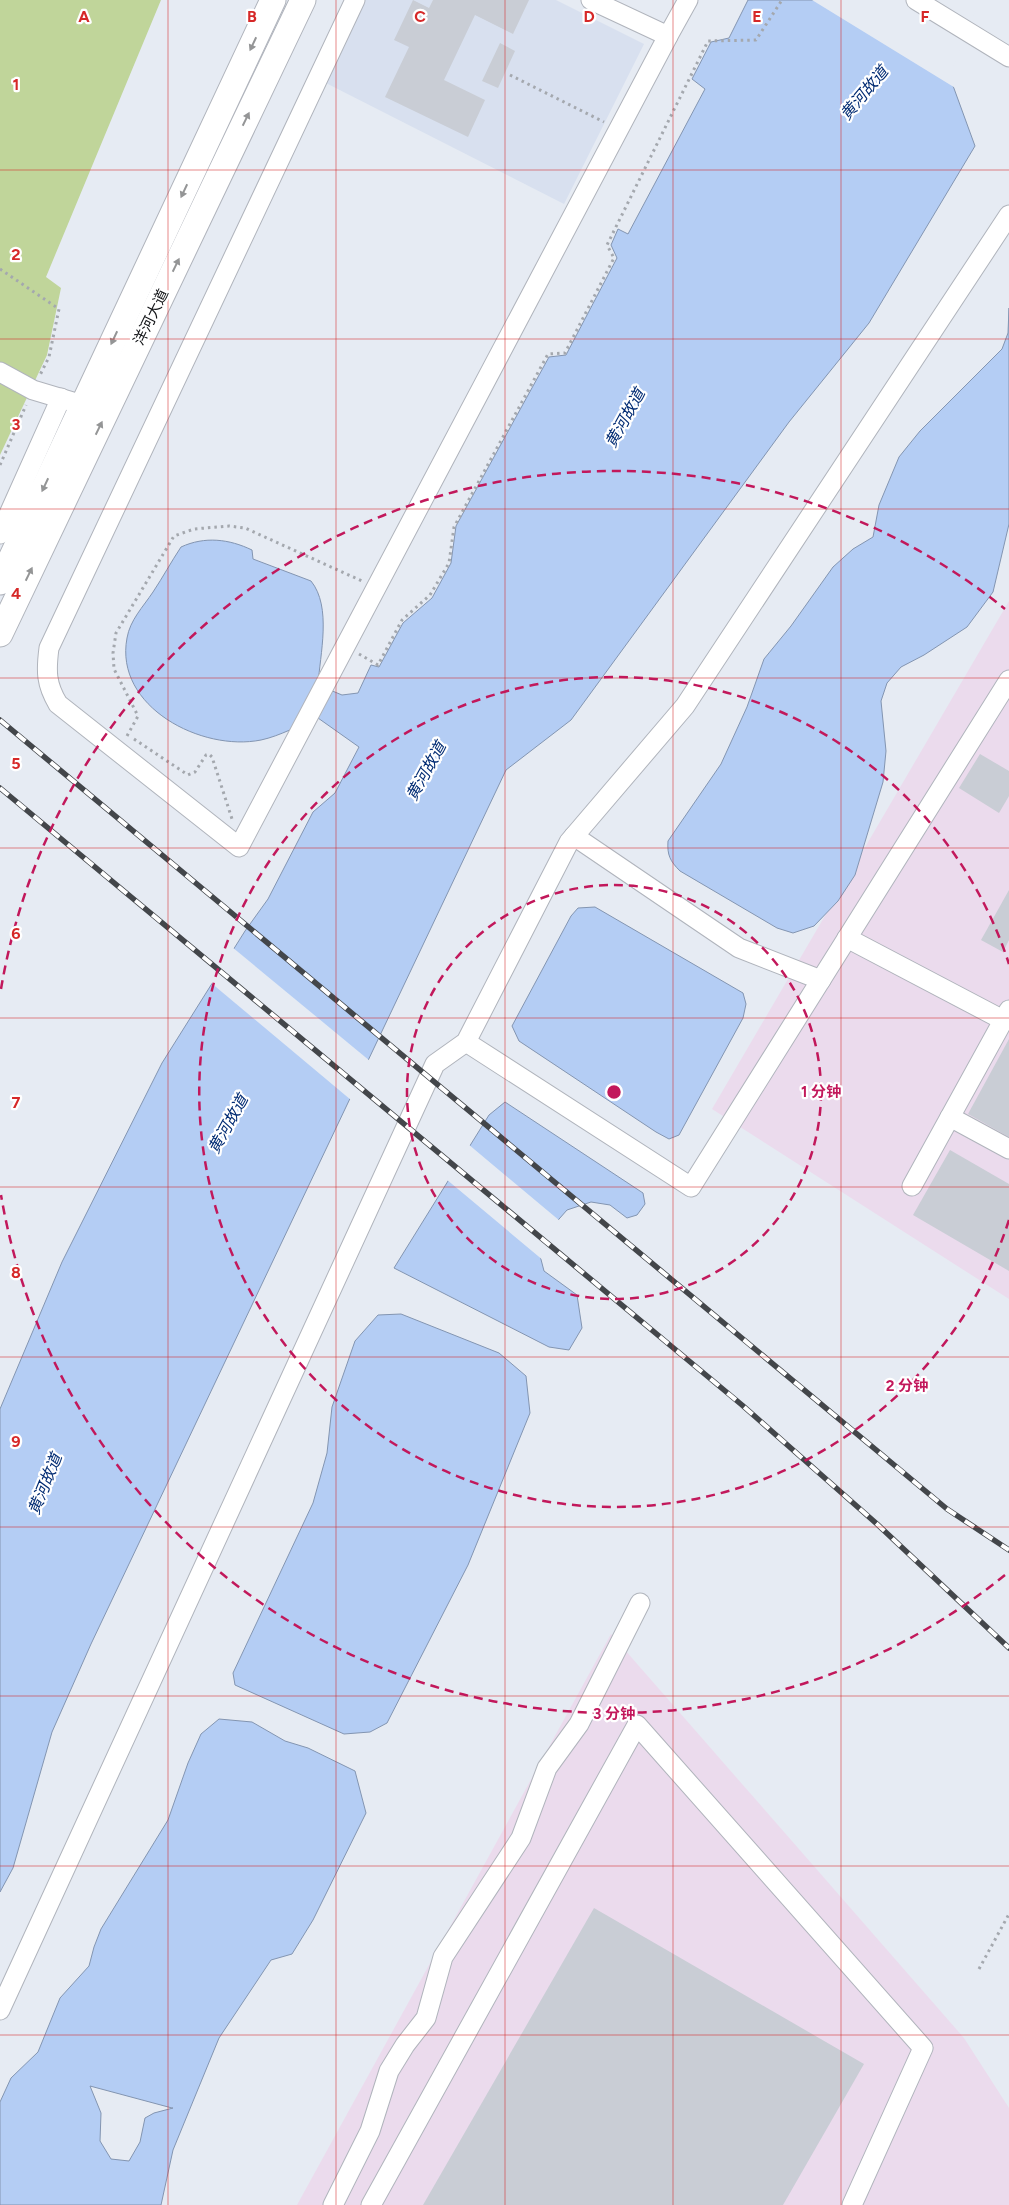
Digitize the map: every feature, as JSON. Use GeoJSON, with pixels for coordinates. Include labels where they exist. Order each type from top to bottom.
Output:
{"type":"FeatureCollection","features":[{"type":"Feature","properties":{"kind":"main road","name":"洋河大道"},"geometry":{"type":"LineString","coordinates":[[0,582],[72,402],[274,0]]}},
{"type":"Feature","properties":{"kind":"main road","name":"洋河大道"},"geometry":{"type":"LineString","coordinates":[[0,634],[303,0]]}},
{"type":"Feature","properties":{"kind":"street"},"geometry":{"type":"LineString","coordinates":[[355,0],[49,648],[46,667],[49,689],[58,704],[239,847],[688,0]]}},
{"type":"Feature","properties":{"kind":"street"},"geometry":{"type":"LineString","coordinates":[[591,0],[668,36]]}},
{"type":"Feature","properties":{"kind":"street"},"geometry":{"type":"LineString","coordinates":[[916,0],[1009,57]]}},
{"type":"Feature","properties":{"kind":"street"},"geometry":{"type":"LineString","coordinates":[[0,2010],[435,1064],[466,1042],[568,842],[685,706],[1009,215]]}},
{"type":"Feature","properties":{"kind":"street"},"geometry":{"type":"LineString","coordinates":[[0,372],[33,390],[72,402],[0,534]]}},
{"type":"Feature","properties":{"kind":"street"},"geometry":{"type":"LineString","coordinates":[[466,1042],[691,1187],[1009,680]]}},
{"type":"Feature","properties":{"kind":"street"},"geometry":{"type":"LineString","coordinates":[[574,836],[739,948],[821,980]]}},
{"type":"Feature","properties":{"kind":"street"},"geometry":{"type":"LineString","coordinates":[[848,938],[1006,1015],[912,1186]]}},
{"type":"Feature","properties":{"kind":"street"},"geometry":{"type":"LineString","coordinates":[[950,1117],[1009,1148]]}},
{"type":"Feature","properties":{"kind":"street"},"geometry":{"type":"LineString","coordinates":[[333,2205],[370,2131],[389,2071],[405,2045],[426,2018],[443,1957],[520,1838],[547,1768],[579,1724],[640,1603]]}},
{"type":"Feature","properties":{"kind":"street"},"geometry":{"type":"LineString","coordinates":[[370,2205],[637,1725],[923,2048],[852,2205]]}},
{"type":"Feature","properties":{"kind":"path"},"geometry":{"type":"LineString","coordinates":[[378,665],[402,620],[430,595],[449,563],[454,527],[548,354],[565,353],[614,258],[607,245],[708,41],[756,40],[782,0]]}},
{"type":"Feature","properties":{"kind":"path"},"geometry":{"type":"LineString","coordinates":[[510,75],[618,129]]}},
{"type":"Feature","properties":{"kind":"path"},"geometry":{"type":"LineString","coordinates":[[0,269],[59,309],[49,357],[0,465]]}},
{"type":"Feature","properties":{"kind":"path"},"geometry":{"type":"LineString","coordinates":[[118,751],[138,716],[114,669],[113,653],[116,633],[174,536],[194,528],[229,526],[245,528],[376,588]]}},
{"type":"Feature","properties":{"kind":"path"},"geometry":{"type":"LineString","coordinates":[[127,735],[188,775],[195,772],[206,755],[210,754],[240,844]]}},
{"type":"Feature","properties":{"kind":"path"},"geometry":{"type":"LineString","coordinates":[[979,1969],[1009,1914]]}},
{"type":"Feature","properties":{"kind":"shaded area"},"geometry":{"type":"Polygon","coordinates":[[[360,0],[556,0],[644,44],[564,204],[320,80],[360,0]]]}},
{"type":"Feature","properties":{"kind":"shaded area"},"geometry":{"type":"Polygon","coordinates":[[[1009,601],[1009,1299],[712,1109],[1009,601]]]}},
{"type":"Feature","properties":{"kind":"shaded area"},"geometry":{"type":"Polygon","coordinates":[[[611,1634],[964,2038],[1009,2108],[1009,2205],[297,2205],[611,1634]]]}},
{"type":"Feature","properties":{"kind":"green space"},"geometry":{"type":"Polygon","coordinates":[[[0,0],[161,0],[46,277],[61,288],[47,355],[0,455],[0,0]]]}},
{"type":"Feature","properties":{"kind":"water","name":"黄河故道"},"geometry":{"type":"Polygon","coordinates":[[[748,0],[991,0],[976,3],[948,72],[975,146],[869,323],[789,422],[571,720],[506,770],[91,1644],[52,1732],[13,1868],[0,1892],[0,1409],[62,1262],[162,1063],[245,931],[268,899],[313,812],[335,793],[359,747],[318,718],[261,740],[238,742],[213,739],[189,731],[167,719],[148,704],[134,685],[127,663],[127,638],[131,625],[181,547],[208,540],[235,543],[252,550],[253,559],[311,581],[321,604],[323,617],[318,685],[342,695],[358,693],[371,665],[379,667],[403,623],[432,598],[451,563],[456,526],[549,357],[566,355],[617,258],[611,245],[618,229],[628,234],[705,89],[692,79],[711,42],[729,38],[748,0]]]}},
{"type":"Feature","properties":{"kind":"water"},"geometry":{"type":"Polygon","coordinates":[[[1009,308],[1009,524],[993,592],[967,627],[924,655],[901,667],[887,683],[881,701],[886,751],[883,782],[855,875],[838,901],[814,926],[793,933],[777,928],[680,871],[670,858],[668,841],[721,764],[747,707],[764,659],[791,626],[833,567],[853,549],[873,537],[879,505],[899,457],[920,431],[1002,349],[1008,333],[1009,308]]]}},
{"type":"Feature","properties":{"kind":"water"},"geometry":{"type":"Polygon","coordinates":[[[595,907],[743,993],[746,1004],[743,1018],[679,1135],[669,1139],[519,1041],[512,1026],[571,916],[578,908],[595,907]]]}},
{"type":"Feature","properties":{"kind":"water"},"geometry":{"type":"Polygon","coordinates":[[[505,1102],[643,1193],[645,1204],[637,1215],[627,1218],[610,1205],[591,1202],[567,1210],[537,1244],[544,1271],[577,1295],[582,1328],[569,1350],[549,1347],[394,1268],[489,1115],[505,1102]]]}},
{"type":"Feature","properties":{"kind":"water"},"geometry":{"type":"Polygon","coordinates":[[[401,1314],[499,1353],[526,1376],[530,1413],[468,1565],[387,1723],[370,1732],[344,1734],[235,1685],[233,1673],[313,1503],[327,1453],[332,1407],[355,1341],[378,1315],[401,1314]]]}},
{"type":"Feature","properties":{"kind":"water"},"geometry":{"type":"Polygon","coordinates":[[[219,1719],[252,1722],[285,1741],[308,1748],[355,1771],[366,1813],[313,1920],[292,1954],[271,1960],[219,2038],[173,2150],[161,2205],[0,2205],[0,2102],[11,2078],[38,2052],[60,1998],[89,1966],[101,1929],[168,1820],[188,1763],[201,1734],[219,1719]],[[90,2086],[101,2113],[100,2141],[111,2159],[129,2161],[140,2142],[145,2118],[154,2113],[173,2108],[90,2086]]]}},
{"type":"Feature","properties":{"kind":"pier"},"geometry":{"type":"Polygon","coordinates":[[[812,0],[994,1],[978,5],[951,72],[957,89],[812,0]]]}},
{"type":"Feature","properties":{"kind":"pier"},"geometry":{"type":"Polygon","coordinates":[[[232,947],[370,1061],[351,1100],[210,982],[232,947]]]}},
{"type":"Feature","properties":{"kind":"pier"},"geometry":{"type":"Polygon","coordinates":[[[468,1144],[560,1221],[539,1245],[544,1261],[446,1179],[468,1144]]]}},
{"type":"Feature","properties":{"kind":"building"},"geometry":{"type":"Polygon","coordinates":[[[413,0],[429,8],[433,0],[529,0],[513,34],[475,15],[444,80],[485,100],[468,137],[385,97],[409,47],[394,40],[413,0]]]}},
{"type":"Feature","properties":{"kind":"building"},"geometry":{"type":"Polygon","coordinates":[[[500,43],[515,51],[498,88],[482,81],[500,43]]]}},
{"type":"Feature","properties":{"kind":"building"},"geometry":{"type":"Polygon","coordinates":[[[980,754],[1009,771],[1009,796],[999,813],[959,788],[980,754]]]}},
{"type":"Feature","properties":{"kind":"building"},"geometry":{"type":"Polygon","coordinates":[[[1009,890],[1009,940],[1003,952],[981,940],[1009,890]]]}},
{"type":"Feature","properties":{"kind":"building"},"geometry":{"type":"Polygon","coordinates":[[[1009,1039],[1009,1137],[968,1114],[1009,1039]]]}},
{"type":"Feature","properties":{"kind":"building"},"geometry":{"type":"Polygon","coordinates":[[[950,1150],[1009,1184],[1009,1271],[913,1215],[950,1150]]]}},
{"type":"Feature","properties":{"kind":"building"},"geometry":{"type":"Polygon","coordinates":[[[594,1908],[864,2064],[783,2205],[423,2205],[594,1908]]]}},
{"type":"Feature","properties":{"kind":"railway"},"geometry":{"type":"LineString","coordinates":[[0,720],[947,1509],[1009,1550]]}},
{"type":"Feature","properties":{"kind":"railway"},"geometry":{"type":"LineString","coordinates":[[0,788],[742,1405],[877,1524],[1009,1648]]}}]}
